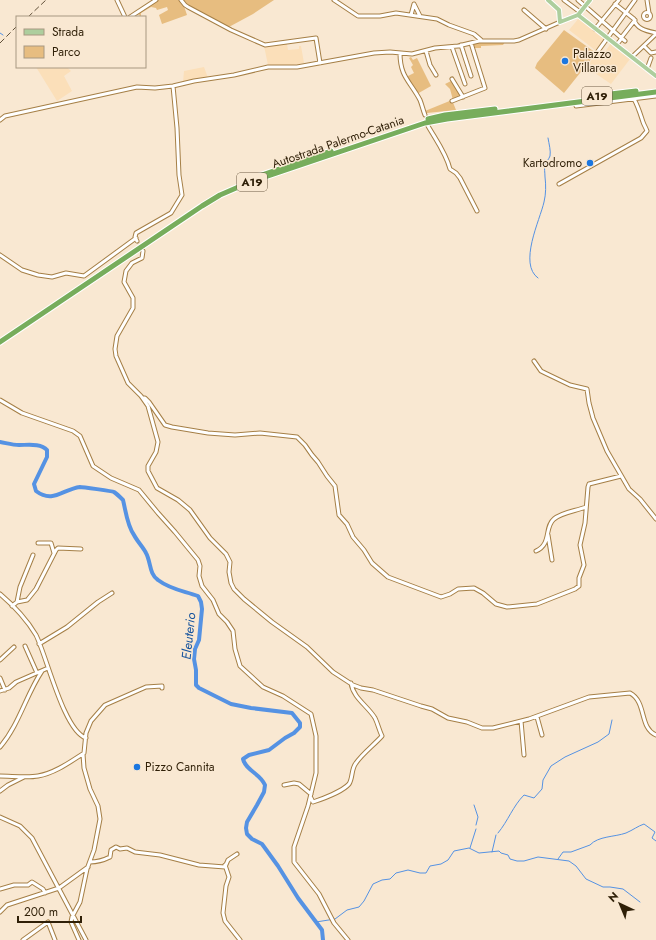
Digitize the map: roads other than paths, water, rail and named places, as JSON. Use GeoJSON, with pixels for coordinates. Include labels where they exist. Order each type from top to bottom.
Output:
{"type":"FeatureCollection","features":[{"type":"Feature","properties":{"kind":"highway","name":"Autostrada Palermo-Catania"},"geometry":{"type":"LineString","coordinates":[[0,338],[204,201],[246,180],[423,120],[446,115],[656,89]]}},
{"type":"Feature","properties":{"kind":"highway","name":"Autostrada Palermo-Catania"},"geometry":{"type":"LineString","coordinates":[[0,342],[202,206],[250,182],[425,123],[656,92]]}},
{"type":"Feature","properties":{"kind":"main road"},"geometry":{"type":"LineString","coordinates":[[549,0],[559,10],[560,22],[579,14],[590,0]]}},
{"type":"Feature","properties":{"kind":"main road"},"geometry":{"type":"LineString","coordinates":[[579,14],[595,29],[655,75]]}},
{"type":"Feature","properties":{"kind":"street"},"geometry":{"type":"LineString","coordinates":[[117,0],[125,16]]}},
{"type":"Feature","properties":{"kind":"street"},"geometry":{"type":"LineString","coordinates":[[132,16],[156,0]]}},
{"type":"Feature","properties":{"kind":"street"},"geometry":{"type":"LineString","coordinates":[[181,0],[188,7],[231,30],[265,45],[316,38],[320,63]]}},
{"type":"Feature","properties":{"kind":"street"},"geometry":{"type":"LineString","coordinates":[[334,0],[358,16],[380,16],[396,13],[437,19],[474,34],[482,40]]}},
{"type":"Feature","properties":{"kind":"street"},"geometry":{"type":"LineString","coordinates":[[564,0],[579,14]]}},
{"type":"Feature","properties":{"kind":"street"},"geometry":{"type":"LineString","coordinates":[[578,0],[625,41]]}},
{"type":"Feature","properties":{"kind":"street"},"geometry":{"type":"LineString","coordinates":[[595,29],[619,0]]}},
{"type":"Feature","properties":{"kind":"street"},"geometry":{"type":"LineString","coordinates":[[598,51],[635,0]]}},
{"type":"Feature","properties":{"kind":"street"},"geometry":{"type":"LineString","coordinates":[[648,1],[650,18]]}},
{"type":"Feature","properties":{"kind":"street"},"geometry":{"type":"LineString","coordinates":[[411,15],[414,10],[415,2]]}},
{"type":"Feature","properties":{"kind":"street"},"geometry":{"type":"LineString","coordinates":[[615,4],[634,19],[635,23],[643,30],[656,35],[632,57]]}},
{"type":"Feature","properties":{"kind":"street"},"geometry":{"type":"LineString","coordinates":[[414,10],[420,16]]}},
{"type":"Feature","properties":{"kind":"street"},"geometry":{"type":"LineString","coordinates":[[524,10],[546,29]]}},
{"type":"Feature","properties":{"kind":"street"},"geometry":{"type":"LineString","coordinates":[[649,13],[646,13],[644,17],[647,20],[650,18],[654,21]]}},
{"type":"Feature","properties":{"kind":"street"},"geometry":{"type":"LineString","coordinates":[[618,43],[634,19]]}},
{"type":"Feature","properties":{"kind":"street"},"geometry":{"type":"LineString","coordinates":[[0,120],[5,116],[137,86],[155,88],[173,86],[268,67],[297,67],[374,53],[412,54],[482,40],[519,40],[560,22]]}},
{"type":"Feature","properties":{"kind":"street"},"geometry":{"type":"LineString","coordinates":[[452,101],[485,88],[471,42]]}},
{"type":"Feature","properties":{"kind":"street"},"geometry":{"type":"LineString","coordinates":[[461,45],[471,76]]}},
{"type":"Feature","properties":{"kind":"street"},"geometry":{"type":"LineString","coordinates":[[644,46],[651,53],[656,52]]}},
{"type":"Feature","properties":{"kind":"street"},"geometry":{"type":"LineString","coordinates":[[452,47],[465,84]]}},
{"type":"Feature","properties":{"kind":"street"},"geometry":{"type":"LineString","coordinates":[[426,50],[430,65],[436,74]]}},
{"type":"Feature","properties":{"kind":"street"},"geometry":{"type":"LineString","coordinates":[[400,53],[401,66],[404,75],[420,100],[425,115]]}},
{"type":"Feature","properties":{"kind":"street"},"geometry":{"type":"LineString","coordinates":[[647,69],[652,58]]}},
{"type":"Feature","properties":{"kind":"street"},"geometry":{"type":"LineString","coordinates":[[655,75],[656,69]]}},
{"type":"Feature","properties":{"kind":"street"},"geometry":{"type":"LineString","coordinates":[[452,79],[463,97]]}},
{"type":"Feature","properties":{"kind":"street"},"geometry":{"type":"LineString","coordinates":[[0,255],[22,270],[38,275],[52,277],[66,273],[84,276],[136,240],[136,233],[139,230],[151,225],[171,213],[182,195],[179,175],[173,86]]}},
{"type":"Feature","properties":{"kind":"street"},"geometry":{"type":"LineString","coordinates":[[576,106],[656,96]]}},
{"type":"Feature","properties":{"kind":"street"},"geometry":{"type":"LineString","coordinates":[[559,184],[641,138],[645,134],[647,131],[639,108],[634,99]]}},
{"type":"Feature","properties":{"kind":"street"},"geometry":{"type":"LineString","coordinates":[[428,126],[446,156],[450,169],[460,178],[477,211]]}},
{"type":"Feature","properties":{"kind":"street"},"geometry":{"type":"LineString","coordinates":[[143,251],[142,258],[132,263],[126,271],[124,282],[133,298],[133,308],[117,336],[115,349],[116,356],[128,383],[143,398],[145,398],[165,424],[172,427],[208,433],[235,435],[260,433],[297,437],[305,445],[335,486],[339,515],[347,524],[353,537],[364,550],[372,563],[388,577],[441,597],[458,589],[474,588],[483,593],[496,604],[507,607],[537,604],[575,589],[578,586],[579,578],[584,565],[580,545],[585,523],[589,484],[621,476]]}},
{"type":"Feature","properties":{"kind":"street"},"geometry":{"type":"LineString","coordinates":[[534,361],[541,371],[570,385],[587,389],[589,403],[597,429],[607,452],[629,489],[640,499],[656,519]]}},
{"type":"Feature","properties":{"kind":"street"},"geometry":{"type":"LineString","coordinates":[[143,398],[148,406],[158,442],[156,452],[148,466],[148,471],[157,488],[178,500],[190,510],[210,538],[226,554],[230,562],[229,578],[233,588],[272,622],[307,647],[333,672],[361,688],[373,690],[432,709],[448,718],[467,722],[482,728],[493,728],[536,717],[589,697],[630,693],[638,699],[648,728],[656,736]]}},
{"type":"Feature","properties":{"kind":"street"},"geometry":{"type":"LineString","coordinates":[[0,400],[22,413],[74,431],[80,436],[93,466],[111,478],[140,490],[198,560],[200,566],[199,576],[202,586],[212,600],[219,614],[234,631],[240,666],[263,687],[283,696],[311,714],[314,721],[316,736],[314,785],[294,847],[294,862],[319,894],[332,920],[348,940]]}},
{"type":"Feature","properties":{"kind":"street"},"geometry":{"type":"LineString","coordinates":[[536,551],[543,547],[550,522],[553,519],[560,515],[586,507]]}},
{"type":"Feature","properties":{"kind":"street"},"geometry":{"type":"LineString","coordinates":[[548,533],[552,560]]}},
{"type":"Feature","properties":{"kind":"street"},"geometry":{"type":"LineString","coordinates":[[38,543],[51,543],[54,553]]}},
{"type":"Feature","properties":{"kind":"street"},"geometry":{"type":"LineString","coordinates":[[12,606],[17,602],[27,600],[36,589],[58,548],[81,549]]}},
{"type":"Feature","properties":{"kind":"street"},"geometry":{"type":"LineString","coordinates":[[17,602],[20,587],[33,555]]}},
{"type":"Feature","properties":{"kind":"street"},"geometry":{"type":"LineString","coordinates":[[39,644],[67,627],[98,602],[112,593]]}},
{"type":"Feature","properties":{"kind":"street"},"geometry":{"type":"LineString","coordinates":[[0,594],[32,630],[72,726],[79,734],[86,738]]}},
{"type":"Feature","properties":{"kind":"street"},"geometry":{"type":"LineString","coordinates":[[25,646],[37,673]]}},
{"type":"Feature","properties":{"kind":"street"},"geometry":{"type":"LineString","coordinates":[[0,660],[14,647]]}},
{"type":"Feature","properties":{"kind":"street"},"geometry":{"type":"LineString","coordinates":[[0,691],[5,690],[14,685],[16,682],[48,668]]}},
{"type":"Feature","properties":{"kind":"street"},"geometry":{"type":"LineString","coordinates":[[0,747],[11,733],[34,682],[42,671]]}},
{"type":"Feature","properties":{"kind":"street"},"geometry":{"type":"LineString","coordinates":[[0,678],[5,690]]}},
{"type":"Feature","properties":{"kind":"street"},"geometry":{"type":"LineString","coordinates":[[284,785],[294,783],[299,784],[311,795],[313,802],[331,796],[348,785],[355,764],[382,736],[375,718],[357,697],[351,683]]}},
{"type":"Feature","properties":{"kind":"street"},"geometry":{"type":"LineString","coordinates":[[79,940],[72,922],[73,915],[80,902],[88,867],[94,850],[100,819],[98,806],[90,789],[84,768],[83,754],[91,721],[107,703],[146,687],[162,686],[162,688]]}},
{"type":"Feature","properties":{"kind":"street"},"geometry":{"type":"LineString","coordinates":[[536,717],[542,734]]}},
{"type":"Feature","properties":{"kind":"street"},"geometry":{"type":"LineString","coordinates":[[521,721],[524,755]]}},
{"type":"Feature","properties":{"kind":"street"},"geometry":{"type":"LineString","coordinates":[[0,776],[38,776],[49,773],[83,754]]}},
{"type":"Feature","properties":{"kind":"street"},"geometry":{"type":"LineString","coordinates":[[0,791],[25,776]]}},
{"type":"Feature","properties":{"kind":"street"},"geometry":{"type":"LineString","coordinates":[[0,817],[20,826],[28,834],[45,861],[86,940]]}},
{"type":"Feature","properties":{"kind":"street"},"geometry":{"type":"LineString","coordinates":[[90,862],[108,858],[111,850],[116,847],[120,850],[127,848],[136,852],[160,855],[199,864],[225,867],[226,865]]}},
{"type":"Feature","properties":{"kind":"street"},"geometry":{"type":"LineString","coordinates":[[237,854],[228,860],[226,865],[229,877],[226,883],[223,913],[224,921],[240,940]]}},
{"type":"Feature","properties":{"kind":"street"},"geometry":{"type":"LineString","coordinates":[[0,912],[7,905],[59,888],[88,867]]}},
{"type":"Feature","properties":{"kind":"street"},"geometry":{"type":"LineString","coordinates":[[0,889],[32,882],[43,889],[46,893]]}},
{"type":"Feature","properties":{"kind":"street"},"geometry":{"type":"LineString","coordinates":[[23,940],[48,922],[55,940]]}},
{"type":"Feature","properties":{"kind":"waterway"},"geometry":{"type":"LineString","coordinates":[[538,278],[532,271],[530,253],[535,230],[545,199],[545,164],[550,157],[548,138]]}},
{"type":"Feature","properties":{"kind":"waterway","name":"Eleuterio"},"geometry":{"type":"LineString","coordinates":[[0,442],[17,445],[38,445],[47,450],[47,457],[34,484],[36,491],[42,495],[58,495],[80,487],[114,492],[123,500],[130,527],[146,553],[153,575],[168,586],[198,596],[201,602],[202,609],[199,640],[195,649],[194,659],[196,685],[199,688],[231,704],[292,713],[300,723],[300,727],[294,733],[269,750],[249,755],[243,759],[247,766],[263,781],[265,785],[264,792],[247,822],[246,828],[247,834],[252,839],[262,844],[278,866],[298,898],[322,930],[323,940]]}},
{"type":"Feature","properties":{"kind":"waterway"},"geometry":{"type":"LineString","coordinates":[[498,833],[524,795],[534,798],[542,789],[543,780],[551,766],[565,757],[598,742],[609,734],[612,720]]}},
{"type":"Feature","properties":{"kind":"waterway"},"geometry":{"type":"LineString","coordinates":[[474,805],[478,817],[476,825]]}},
{"type":"Feature","properties":{"kind":"waterway"},"geometry":{"type":"LineString","coordinates":[[558,859],[563,852],[571,852],[590,845],[602,838],[626,833],[644,824],[655,832],[652,838],[656,841]]}},
{"type":"Feature","properties":{"kind":"waterway"},"geometry":{"type":"LineString","coordinates":[[470,848],[476,829]]}},
{"type":"Feature","properties":{"kind":"waterway"},"geometry":{"type":"LineString","coordinates":[[492,852],[496,835]]}},
{"type":"Feature","properties":{"kind":"waterway"},"geometry":{"type":"LineString","coordinates":[[316,922],[335,919],[347,910],[359,907],[373,884],[382,880],[390,879],[396,873],[408,870],[426,873],[430,866],[441,864],[448,860],[454,851],[469,848],[479,853],[499,851],[508,855],[510,859],[517,861],[524,861],[538,857],[569,861],[576,866],[586,879],[603,887],[623,889],[640,902]]}},
{"type":"Feature","properties":{"kind":"tunnel"},"geometry":{"type":"LineString","coordinates":[[137,241],[143,251]]}},
{"type":"Feature","properties":{"kind":"railway"},"geometry":{"type":"LineString","coordinates":[[29,16],[46,0]]}},
{"type":"Feature","properties":{"kind":"railway"},"geometry":{"type":"LineString","coordinates":[[0,43],[16,27]]}},
{"type":"Feature","properties":{"kind":"place","name":"Palazzo Villarosa"},"geometry":{"type":"Point","coordinates":[565,61]}},
{"type":"Feature","properties":{"kind":"place","name":"Kartodromo"},"geometry":{"type":"Point","coordinates":[590,163]}},
{"type":"Feature","properties":{"kind":"place","name":"Pizzo Cannita"},"geometry":{"type":"Point","coordinates":[137,767]}}]}
